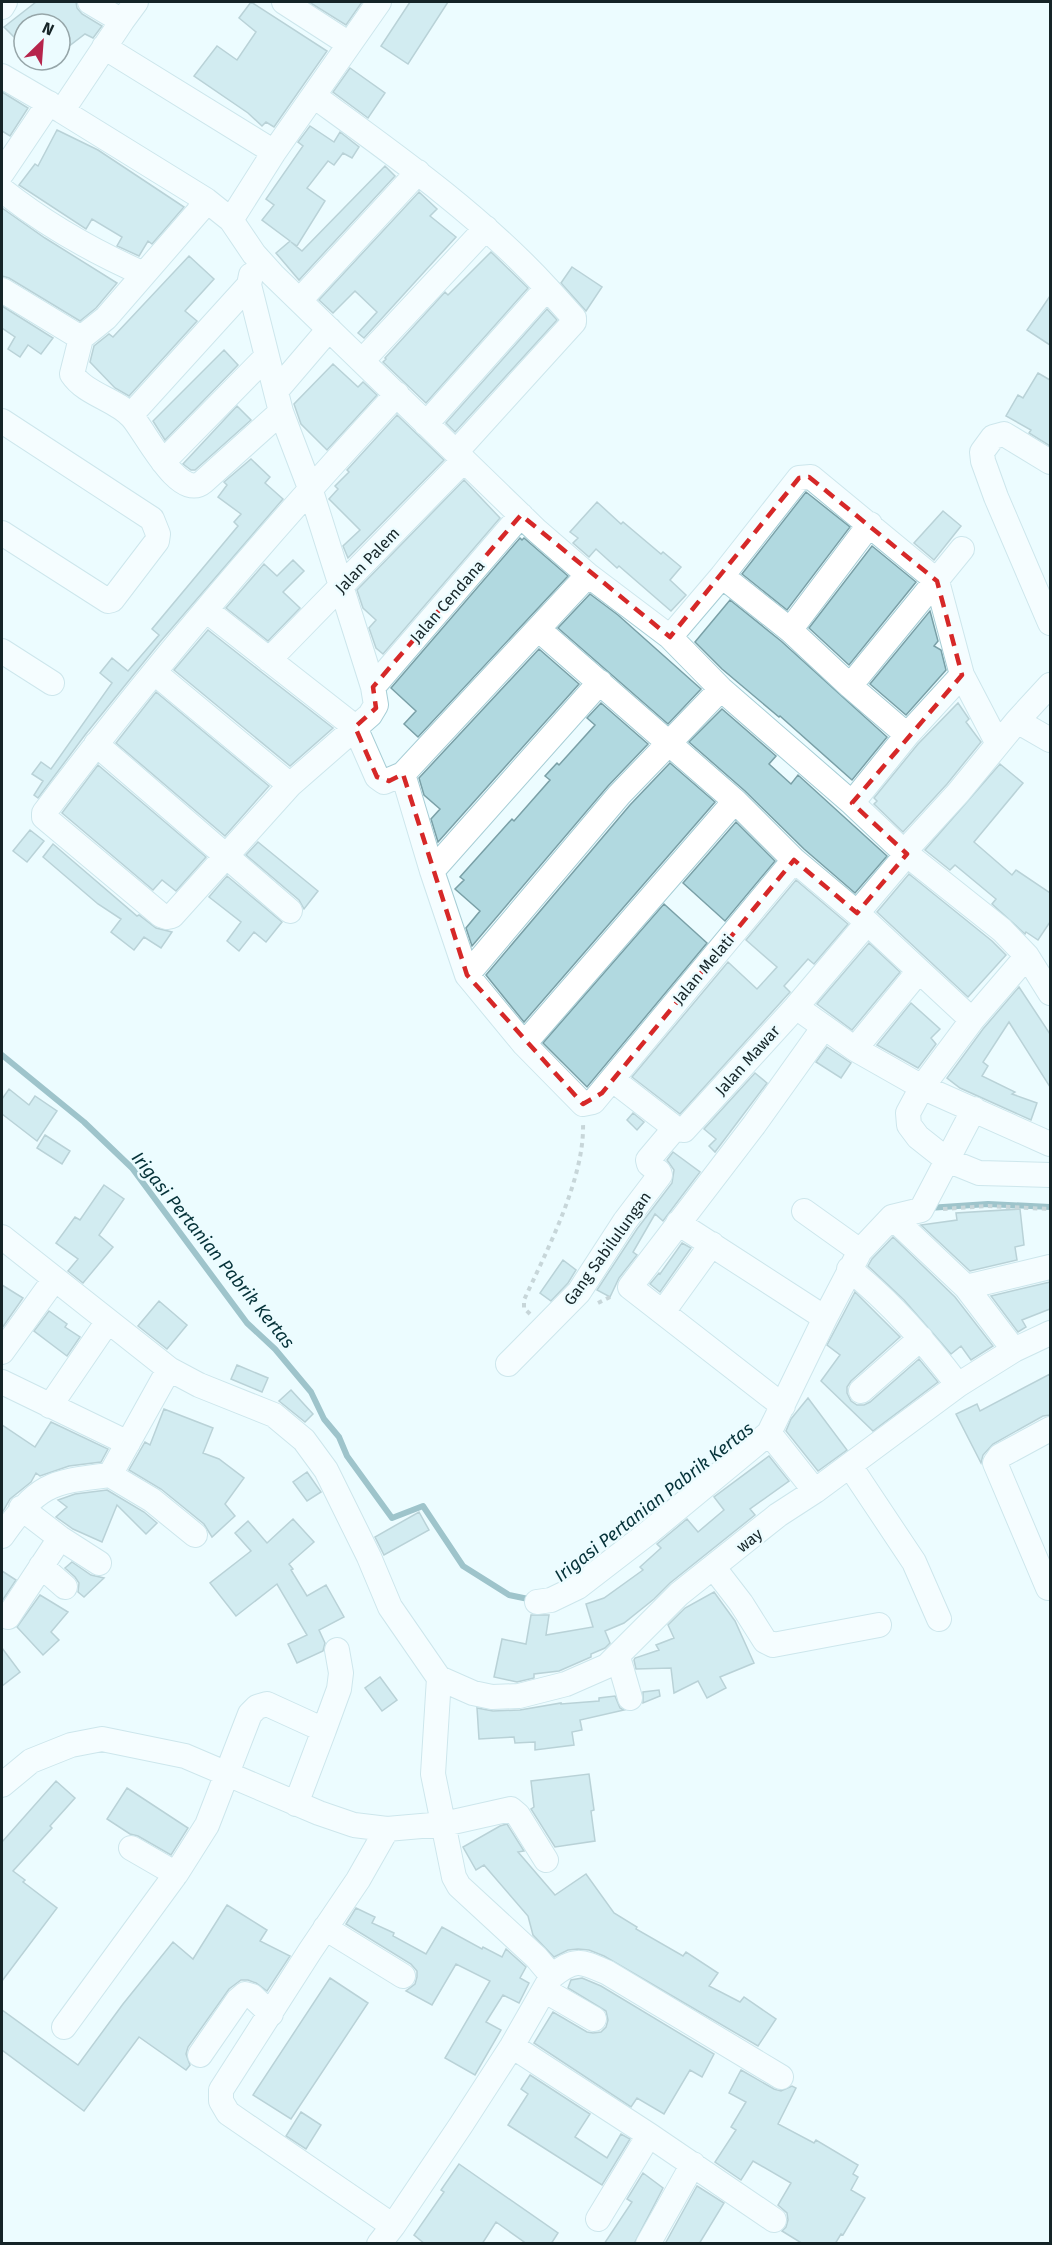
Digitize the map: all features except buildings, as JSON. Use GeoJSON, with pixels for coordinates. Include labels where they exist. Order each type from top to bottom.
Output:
{"type":"FeatureCollection","features":[{"type":"Feature","properties":{"kind":"street"},"geometry":{"type":"LineString","coordinates":[[2,8],[6,2]]}},
{"type":"Feature","properties":{"kind":"street"},"geometry":{"type":"LineString","coordinates":[[90,2],[122,21]]}},
{"type":"Feature","properties":{"kind":"street"},"geometry":{"type":"LineString","coordinates":[[2,173],[104,47],[136,2]]}},
{"type":"Feature","properties":{"kind":"street"},"geometry":{"type":"LineString","coordinates":[[284,2],[349,44]]}},
{"type":"Feature","properties":{"kind":"street"},"geometry":{"type":"LineString","coordinates":[[231,219],[274,152],[379,2]]}},
{"type":"Feature","properties":{"kind":"street"},"geometry":{"type":"LineString","coordinates":[[104,47],[274,152]]}},
{"type":"Feature","properties":{"kind":"street"},"geometry":{"type":"LineString","coordinates":[[2,76],[206,200],[231,219],[254,254],[521,516],[588,575],[670,637],[721,689],[852,803],[905,853],[1002,930],[1027,956],[1050,993]]}},
{"type":"Feature","properties":{"kind":"street"},"geometry":{"type":"LineString","coordinates":[[314,96],[418,172],[486,228],[547,288],[426,424]]}},
{"type":"Feature","properties":{"kind":"street"},"geometry":{"type":"LineString","coordinates":[[300,300],[418,172]]}},
{"type":"Feature","properties":{"kind":"street"},"geometry":{"type":"LineString","coordinates":[[2,190],[65,233],[144,274]]}},
{"type":"Feature","properties":{"kind":"street"},"geometry":{"type":"LineString","coordinates":[[206,200],[106,318],[81,339],[73,377],[131,415],[163,462],[185,485],[197,486],[279,401],[329,329]]}},
{"type":"Feature","properties":{"kind":"street"},"geometry":{"type":"LineString","coordinates":[[362,361],[486,228]]}},
{"type":"Feature","properties":{"kind":"street"},"geometry":{"type":"LineString","coordinates":[[254,254],[249,285],[266,357],[310,488],[377,700],[375,709],[290,785],[172,916],[161,915],[44,817],[44,813],[96,744],[206,610],[310,488],[397,394]]}},
{"type":"Feature","properties":{"kind":"street"},"geometry":{"type":"LineString","coordinates":[[131,415],[249,285]]}},
{"type":"Feature","properties":{"kind":"street","name":"Jalan Palem"},"geometry":{"type":"LineString","coordinates":[[269,660],[340,587],[460,456],[574,322],[574,318],[547,288]]}},
{"type":"Feature","properties":{"kind":"street"},"geometry":{"type":"LineString","coordinates":[[2,290],[81,339]]}},
{"type":"Feature","properties":{"kind":"street"},"geometry":{"type":"LineString","coordinates":[[163,462],[266,357]]}},
{"type":"Feature","properties":{"kind":"street"},"geometry":{"type":"LineString","coordinates":[[2,421],[152,519],[158,534],[157,541],[112,600],[108,601],[2,533]]}},
{"type":"Feature","properties":{"kind":"street"},"geometry":{"type":"LineString","coordinates":[[1050,462],[1004,434],[993,437],[987,442],[982,452],[983,462],[996,498],[1050,623]]}},
{"type":"Feature","properties":{"kind":"street"},"geometry":{"type":"LineString","coordinates":[[670,637],[722,576],[799,478],[811,477],[937,580],[962,675],[998,744]]}},
{"type":"Feature","properties":{"kind":"street","name":"Jalan Cendana"},"geometry":{"type":"LineString","coordinates":[[373,687],[521,516]]}},
{"type":"Feature","properties":{"kind":"street"},"geometry":{"type":"LineString","coordinates":[[790,630],[870,524]]}},
{"type":"Feature","properties":{"kind":"street"},"geometry":{"type":"LineString","coordinates":[[850,686],[962,549]]}},
{"type":"Feature","properties":{"kind":"street"},"geometry":{"type":"LineString","coordinates":[[206,610],[355,727],[376,777],[384,782],[403,774],[588,575]]}},
{"type":"Feature","properties":{"kind":"street"},"geometry":{"type":"LineString","coordinates":[[722,576],[790,630],[907,735]]}},
{"type":"Feature","properties":{"kind":"street"},"geometry":{"type":"LineString","coordinates":[[538,628],[735,801],[794,860],[862,918],[972,1020]]}},
{"type":"Feature","properties":{"kind":"street"},"geometry":{"type":"LineString","coordinates":[[2,651],[52,683]]}},
{"type":"Feature","properties":{"kind":"street"},"geometry":{"type":"LineString","coordinates":[[155,673],[290,785]]}},
{"type":"Feature","properties":{"kind":"street"},"geometry":{"type":"LineString","coordinates":[[852,803],[907,735],[962,675]]}},
{"type":"Feature","properties":{"kind":"street"},"geometry":{"type":"LineString","coordinates":[[432,871],[600,682]]}},
{"type":"Feature","properties":{"kind":"street","name":"Jalan Mawar"},"geometry":{"type":"LineString","coordinates":[[675,1128],[685,1129],[796,1007],[862,918],[905,853],[1050,685]]}},
{"type":"Feature","properties":{"kind":"street"},"geometry":{"type":"LineString","coordinates":[[467,975],[619,795],[721,689]]}},
{"type":"Feature","properties":{"kind":"street"},"geometry":{"type":"LineString","coordinates":[[1017,721],[1050,740]]}},
{"type":"Feature","properties":{"kind":"street"},"geometry":{"type":"LineString","coordinates":[[96,744],[290,911]]}},
{"type":"Feature","properties":{"kind":"street"},"geometry":{"type":"LineString","coordinates":[[403,774],[467,975],[524,1044],[583,1104]]}},
{"type":"Feature","properties":{"kind":"street"},"geometry":{"type":"LineString","coordinates":[[524,1044],[735,801]]}},
{"type":"Feature","properties":{"kind":"street","name":"Jalan Melati"},"geometry":{"type":"LineString","coordinates":[[583,1104],[593,1102],[613,1080],[794,860]]}},
{"type":"Feature","properties":{"kind":"street"},"geometry":{"type":"LineString","coordinates":[[1027,956],[972,1020],[922,1087],[908,1113],[909,1125],[918,1137],[947,1160],[978,1173],[1050,1175]]}},
{"type":"Feature","properties":{"kind":"street"},"geometry":{"type":"LineString","coordinates":[[855,1049],[919,971]]}},
{"type":"Feature","properties":{"kind":"street"},"geometry":{"type":"LineString","coordinates":[[796,1007],[855,1049],[922,1087],[1050,1144]]}},
{"type":"Feature","properties":{"kind":"street"},"geometry":{"type":"LineString","coordinates":[[783,1406],[630,1287],[754,1125],[824,1027]]}},
{"type":"Feature","properties":{"kind":"street"},"geometry":{"type":"LineString","coordinates":[[613,1080],[675,1128]]}},
{"type":"Feature","properties":{"kind":"street"},"geometry":{"type":"LineString","coordinates":[[537,1602],[551,1600],[578,1587],[648,1533],[769,1433],[854,1260],[892,1217],[921,1210],[974,1109]]}},
{"type":"Feature","properties":{"kind":"street","name":"Gang Sabilulungan"},"geometry":{"type":"LineString","coordinates":[[508,1365],[579,1292],[625,1221],[660,1175],[648,1160],[675,1128]]}},
{"type":"Feature","properties":{"kind":"street"},"geometry":{"type":"LineString","coordinates":[[804,1211],[854,1260],[958,1385]]}},
{"type":"Feature","properties":{"kind":"street"},"geometry":{"type":"LineString","coordinates":[[892,1217],[966,1287],[1014,1350]]}},
{"type":"Feature","properties":{"kind":"street"},"geometry":{"type":"LineString","coordinates":[[678,1223],[825,1318]]}},
{"type":"Feature","properties":{"kind":"street"},"geometry":{"type":"LineString","coordinates":[[2,1237],[169,1369],[199,1385],[274,1415],[304,1440],[326,1470],[369,1557],[390,1607],[440,1678],[433,1774],[454,1876],[459,1886],[536,1957],[548,1983],[594,2019]]}},
{"type":"Feature","properties":{"kind":"street"},"geometry":{"type":"LineString","coordinates":[[663,1312],[712,1244]]}},
{"type":"Feature","properties":{"kind":"street"},"geometry":{"type":"LineString","coordinates":[[966,1287],[1050,1267]]}},
{"type":"Feature","properties":{"kind":"street"},"geometry":{"type":"LineString","coordinates":[[2,1352],[54,1280]]}},
{"type":"Feature","properties":{"kind":"street"},"geometry":{"type":"LineString","coordinates":[[50,1406],[108,1322]]}},
{"type":"Feature","properties":{"kind":"street","name":"way"},"geometry":{"type":"LineString","coordinates":[[440,1678],[473,1693],[492,1697],[519,1696],[567,1684],[607,1666],[679,1594],[778,1515],[815,1491],[958,1385],[1014,1350],[1050,1333]]}},
{"type":"Feature","properties":{"kind":"street"},"geometry":{"type":"LineString","coordinates":[[861,1391],[921,1338]]}},
{"type":"Feature","properties":{"kind":"street"},"geometry":{"type":"LineString","coordinates":[[110,1475],[169,1369]]}},
{"type":"Feature","properties":{"kind":"street"},"geometry":{"type":"LineString","coordinates":[[2,1383],[128,1443]]}},
{"type":"Feature","properties":{"kind":"street"},"geometry":{"type":"LineString","coordinates":[[1048,1588],[995,1462],[1000,1456],[1050,1429]]}},
{"type":"Feature","properties":{"kind":"street"},"geometry":{"type":"LineString","coordinates":[[769,1433],[815,1491]]}},
{"type":"Feature","properties":{"kind":"street"},"geometry":{"type":"LineString","coordinates":[[849,1466],[914,1562],[939,1619]]}},
{"type":"Feature","properties":{"kind":"street"},"geometry":{"type":"LineString","coordinates":[[2,1536],[21,1509],[40,1491],[73,1479],[110,1475],[152,1500],[195,1535]]}},
{"type":"Feature","properties":{"kind":"street"},"geometry":{"type":"LineString","coordinates":[[21,1509],[99,1563]]}},
{"type":"Feature","properties":{"kind":"street"},"geometry":{"type":"LineString","coordinates":[[8,1617],[60,1538]]}},
{"type":"Feature","properties":{"kind":"street"},"geometry":{"type":"LineString","coordinates":[[41,1566],[64,1587]]}},
{"type":"Feature","properties":{"kind":"street"},"geometry":{"type":"LineString","coordinates":[[714,1568],[741,1602],[765,1641],[773,1645],[879,1625]]}},
{"type":"Feature","properties":{"kind":"street"},"geometry":{"type":"LineString","coordinates":[[296,1804],[339,1689],[341,1673],[337,1650]]}},
{"type":"Feature","properties":{"kind":"street"},"geometry":{"type":"LineString","coordinates":[[618,1657],[630,1698]]}},
{"type":"Feature","properties":{"kind":"street"},"geometry":{"type":"LineString","coordinates":[[64,2027],[176,1874],[207,1825],[250,1714],[257,1707],[267,1704],[324,1730]]}},
{"type":"Feature","properties":{"kind":"street"},"geometry":{"type":"LineString","coordinates":[[2,1785],[31,1761],[71,1745],[102,1739],[185,1756],[296,1804],[354,1826],[387,1829],[444,1824],[511,1809],[518,1815],[546,1860]]}},
{"type":"Feature","properties":{"kind":"street"},"geometry":{"type":"LineString","coordinates":[[387,1829],[358,1880],[221,2090],[221,2101],[228,2113],[387,2237],[512,2046],[548,1983],[566,1965],[583,1962],[608,1973],[781,2077]]}},
{"type":"Feature","properties":{"kind":"street"},"geometry":{"type":"LineString","coordinates":[[131,1848],[176,1874]]}},
{"type":"Feature","properties":{"kind":"street"},"geometry":{"type":"LineString","coordinates":[[325,1928],[403,1976]]}},
{"type":"Feature","properties":{"kind":"street"},"geometry":{"type":"LineString","coordinates":[[200,2055],[238,2000],[245,1994],[257,2000],[271,2014]]}},
{"type":"Feature","properties":{"kind":"street"},"geometry":{"type":"LineString","coordinates":[[512,2046],[693,2164],[774,2220]]}},
{"type":"Feature","properties":{"kind":"street"},"geometry":{"type":"LineString","coordinates":[[598,2219],[649,2135]]}},
{"type":"Feature","properties":{"kind":"street"},"geometry":{"type":"LineString","coordinates":[[648,2244],[693,2164]]}},
{"type":"Feature","properties":{"kind":"path"},"geometry":{"type":"LineString","coordinates":[[550,1322],[528,1314],[524,1308],[524,1300],[561,1218],[584,1143],[583,1104]]}},
{"type":"Feature","properties":{"kind":"path"},"geometry":{"type":"LineString","coordinates":[[921,1210],[988,1206],[1050,1209]]}},
{"type":"Feature","properties":{"kind":"path"},"geometry":{"type":"LineString","coordinates":[[593,1306],[630,1287]]}},
{"type":"Feature","properties":{"kind":"highlighted area"},"geometry":{"type":"Polygon","coordinates":[[[809,477],[937,581],[962,675],[852,803],[907,854],[857,913],[794,860],[602,1093],[583,1104],[467,975],[403,774],[389,781],[377,777],[355,727],[376,708],[373,687],[521,515],[670,637],[799,478],[809,477]]]}},
{"type":"Feature","properties":{"kind":"waterway","name":"Irigasi Pertanian Pabrik Kertas"},"geometry":{"type":"LineString","coordinates":[[2,1055],[84,1122],[132,1168],[247,1323],[275,1349],[311,1392],[324,1419],[339,1437],[347,1456],[392,1518],[423,1506],[463,1566],[509,1595],[533,1600]]}},
{"type":"Feature","properties":{"kind":"waterway","name":"Irigasi Pertanian Pabrik Kertas"},"geometry":{"type":"LineString","coordinates":[[928,1208],[988,1204],[1050,1207]]}}]}
